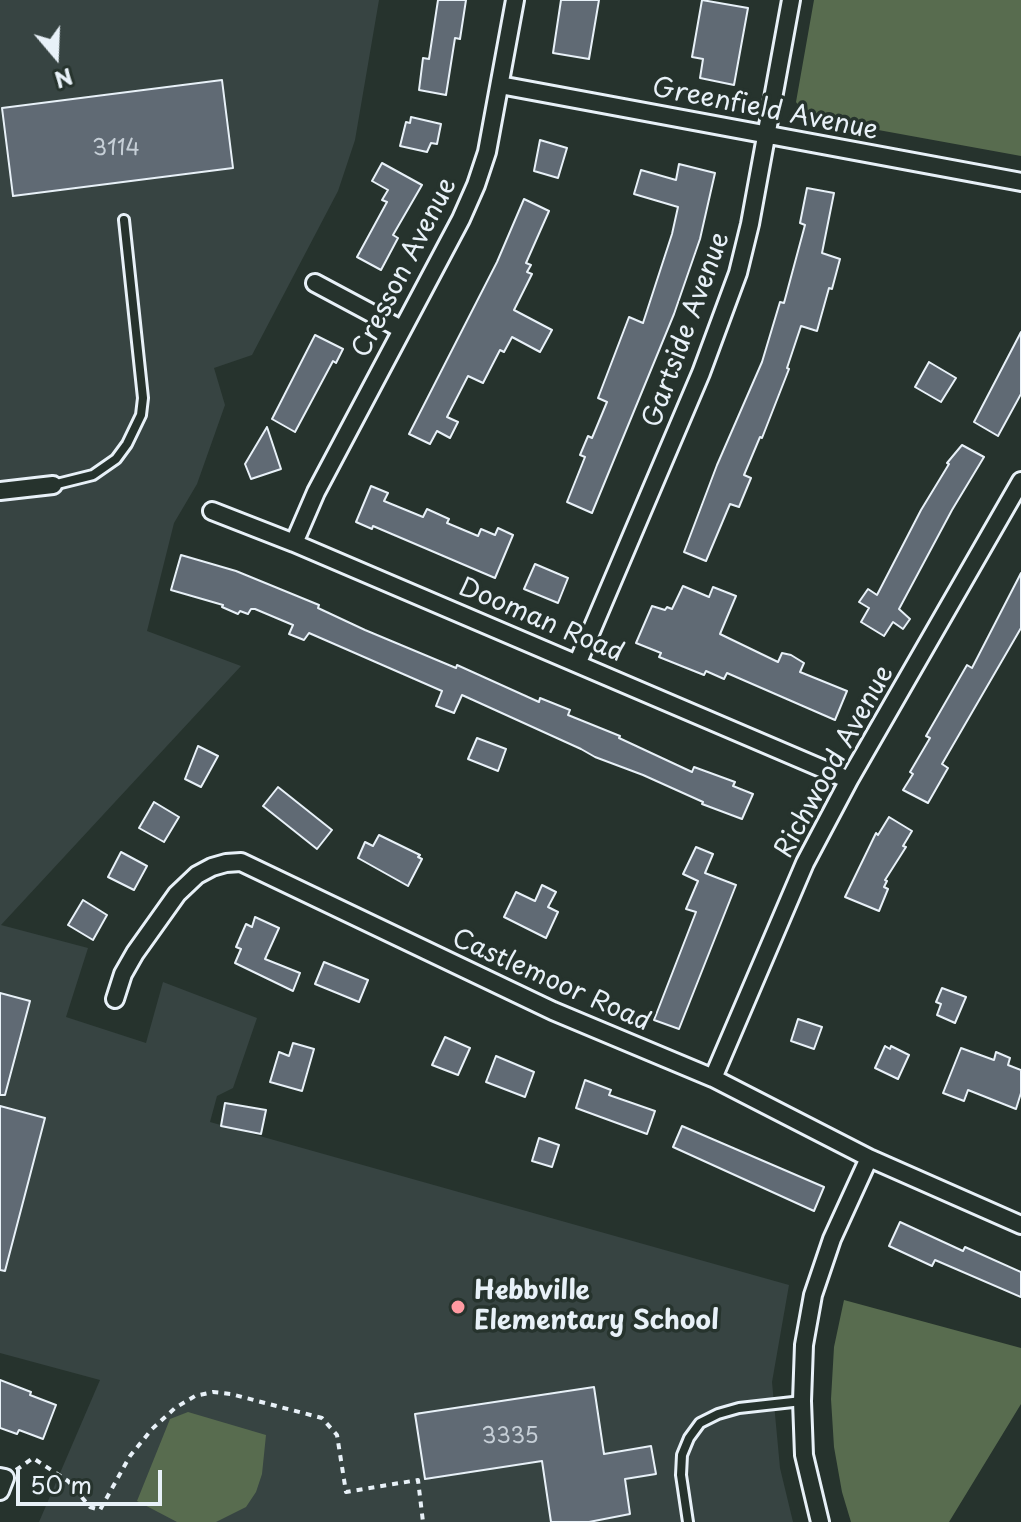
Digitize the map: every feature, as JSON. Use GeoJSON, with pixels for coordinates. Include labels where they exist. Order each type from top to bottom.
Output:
{"type":"FeatureCollection","features":[{"type":"Feature","properties":{"kind":"street","name":"Cresson Avenue"},"geometry":{"type":"LineString","coordinates":[[294,543],[316,492],[461,219],[476,185],[487,152],[515,0]]}},
{"type":"Feature","properties":{"kind":"street","name":"Gartside Avenue"},"geometry":{"type":"LineString","coordinates":[[578,662],[724,315],[750,224],[791,0]]}},
{"type":"Feature","properties":{"kind":"street","name":"Greenfield Avenue"},"geometry":{"type":"LineString","coordinates":[[500,85],[1021,182]]}},
{"type":"Feature","properties":{"kind":"street"},"geometry":{"type":"LineString","coordinates":[[315,283],[401,329]]}},
{"type":"Feature","properties":{"kind":"street","name":"Richwood Avenue"},"geometry":{"type":"LineString","coordinates":[[713,1078],[799,876],[849,780],[1021,481]]}},
{"type":"Feature","properties":{"kind":"street"},"geometry":{"type":"LineString","coordinates":[[0,491],[53,485]]}},
{"type":"Feature","properties":{"kind":"street","name":"Dooman Road"},"geometry":{"type":"LineString","coordinates":[[212,511],[578,662],[849,780]]}},
{"type":"Feature","properties":{"kind":"street","name":"Castlemoor Road"},"geometry":{"type":"LineString","coordinates":[[115,999],[123,974],[135,953],[177,894],[197,875],[212,867],[241,862],[553,1011],[713,1078],[869,1158],[1021,1225]]}},
{"type":"Feature","properties":{"kind":"street"},"geometry":{"type":"LineString","coordinates":[[820,1522],[804,1455],[804,1345],[813,1295],[832,1239],[869,1158]]}},
{"type":"Feature","properties":{"kind":"lane"},"geometry":{"type":"LineString","coordinates":[[53,485],[93,475],[116,459],[141,415],[143,398],[124,220]]}},
{"type":"Feature","properties":{"kind":"lane"},"geometry":{"type":"LineString","coordinates":[[688,1522],[681,1475],[682,1455],[700,1423],[739,1408],[802,1401]]}},
{"type":"Feature","properties":{"kind":"path"},"geometry":{"type":"LineString","coordinates":[[2,1482],[33,1458],[68,1481],[90,1507],[100,1510],[119,1475],[152,1429],[175,1408],[195,1396],[213,1392],[322,1418],[337,1435],[346,1492],[418,1480],[423,1522]]}},
{"type":"Feature","properties":{"kind":"shaded area"},"geometry":{"type":"Polygon","coordinates":[[[0,0],[379,0],[355,140],[338,191],[252,355],[214,368],[225,405],[197,484],[174,523],[147,631],[241,666],[1,925],[88,948],[66,1017],[146,1043],[163,982],[257,1018],[233,1088],[217,1096],[210,1122],[789,1285],[772,1382],[780,1468],[793,1522],[39,1522],[100,1380],[0,1353],[0,0]]]}},
{"type":"Feature","properties":{"kind":"green space"},"geometry":{"type":"Polygon","coordinates":[[[814,0],[1021,0],[1021,156],[807,117],[796,102],[814,0]]]}},
{"type":"Feature","properties":{"kind":"green space"},"geometry":{"type":"Polygon","coordinates":[[[844,1300],[1021,1348],[1021,1404],[949,1522],[851,1522],[834,1447],[831,1399],[834,1347],[844,1300]]]}},
{"type":"Feature","properties":{"kind":"green space"},"geometry":{"type":"Polygon","coordinates":[[[188,1412],[266,1435],[262,1474],[256,1492],[246,1507],[216,1522],[177,1522],[137,1501],[170,1419],[188,1412]]]}},
{"type":"Feature","properties":{"kind":"building"},"geometry":{"type":"Polygon","coordinates":[[[438,0],[466,0],[460,39],[455,38],[446,95],[419,90],[423,58],[429,59],[438,0]]]}},
{"type":"Feature","properties":{"kind":"building"},"geometry":{"type":"Polygon","coordinates":[[[561,0],[599,0],[589,59],[553,53],[561,0]]]}},
{"type":"Feature","properties":{"kind":"building"},"geometry":{"type":"Polygon","coordinates":[[[702,0],[748,8],[734,85],[700,78],[703,59],[692,57],[702,0]]]}},
{"type":"Feature","properties":{"kind":"building"},"geometry":{"type":"Polygon","coordinates":[[[222,80],[233,168],[13,196],[2,108],[222,80]]]}},
{"type":"Feature","properties":{"kind":"building"},"geometry":{"type":"Polygon","coordinates":[[[411,117],[441,124],[437,144],[431,143],[427,152],[400,146],[406,122],[410,123],[411,117]]]}},
{"type":"Feature","properties":{"kind":"building"},"geometry":{"type":"Polygon","coordinates":[[[540,140],[567,148],[558,178],[534,171],[540,140]]]}},
{"type":"Feature","properties":{"kind":"building"},"geometry":{"type":"Polygon","coordinates":[[[382,163],[422,185],[393,235],[398,238],[381,270],[357,257],[387,202],[382,200],[388,190],[372,181],[382,163]]]}},
{"type":"Feature","properties":{"kind":"building"},"geometry":{"type":"Polygon","coordinates":[[[679,164],[715,173],[700,239],[674,314],[592,513],[567,502],[585,457],[580,455],[588,436],[592,438],[607,402],[598,398],[629,317],[643,323],[678,207],[634,194],[641,170],[676,180],[679,164]]]}},
{"type":"Feature","properties":{"kind":"building"},"geometry":{"type":"Polygon","coordinates":[[[807,188],[834,193],[822,253],[840,259],[832,289],[829,288],[817,331],[801,326],[789,369],[744,475],[751,478],[739,507],[730,504],[706,561],[684,552],[717,465],[762,362],[780,302],[784,303],[805,225],[800,223],[807,188]]]}},
{"type":"Feature","properties":{"kind":"building"},"geometry":{"type":"Polygon","coordinates":[[[524,199],[549,211],[526,263],[531,265],[527,272],[532,274],[514,310],[552,330],[540,352],[512,337],[504,352],[500,350],[483,383],[468,376],[447,417],[458,422],[450,438],[437,431],[430,444],[409,434],[497,262],[524,199]]]}},
{"type":"Feature","properties":{"kind":"building"},"geometry":{"type":"Polygon","coordinates":[[[1021,332],[1021,394],[998,436],[974,422],[1021,332]]]}},
{"type":"Feature","properties":{"kind":"building"},"geometry":{"type":"Polygon","coordinates":[[[315,335],[343,349],[336,363],[333,361],[295,432],[272,419],[315,335]]]}},
{"type":"Feature","properties":{"kind":"building"},"geometry":{"type":"Polygon","coordinates":[[[929,362],[956,378],[941,402],[915,387],[929,362]]]}},
{"type":"Feature","properties":{"kind":"building"},"geometry":{"type":"Polygon","coordinates":[[[267,427],[281,469],[251,479],[245,464],[267,427]]]}},
{"type":"Feature","properties":{"kind":"building"},"geometry":{"type":"Polygon","coordinates":[[[962,445],[984,457],[899,609],[910,619],[903,629],[893,622],[884,636],[861,622],[869,608],[859,602],[868,589],[877,595],[947,463],[962,445]]]}},
{"type":"Feature","properties":{"kind":"building"},"geometry":{"type":"Polygon","coordinates":[[[371,486],[388,493],[384,501],[423,517],[427,509],[449,519],[447,523],[478,536],[481,529],[495,535],[498,528],[513,535],[495,578],[373,526],[372,529],[356,522],[371,486]]]}},
{"type":"Feature","properties":{"kind":"building"},"geometry":{"type":"Polygon","coordinates":[[[181,555],[236,571],[456,668],[457,665],[539,702],[540,698],[570,710],[568,715],[620,736],[692,772],[694,767],[735,782],[733,786],[753,794],[742,819],[595,757],[462,695],[454,713],[436,706],[442,691],[309,633],[304,640],[289,634],[293,625],[255,609],[248,614],[240,611],[238,614],[223,605],[171,590],[181,555]]]}},
{"type":"Feature","properties":{"kind":"building"},"geometry":{"type":"Polygon","coordinates":[[[535,564],[568,578],[558,603],[524,589],[535,564]]]}},
{"type":"Feature","properties":{"kind":"building"},"geometry":{"type":"Polygon","coordinates":[[[1021,573],[1021,628],[942,764],[948,768],[928,803],[903,790],[913,774],[910,772],[930,738],[926,736],[967,665],[972,668],[1021,573]]]}},
{"type":"Feature","properties":{"kind":"building"},"geometry":{"type":"Polygon","coordinates":[[[683,586],[709,597],[713,587],[736,596],[720,634],[778,662],[782,653],[791,655],[804,663],[800,672],[847,691],[835,720],[727,673],[724,679],[706,671],[704,675],[659,657],[661,653],[636,643],[652,606],[672,609],[683,586]]]}},
{"type":"Feature","properties":{"kind":"building"},"geometry":{"type":"Polygon","coordinates":[[[477,738],[506,749],[498,771],[468,759],[477,738]]]}},
{"type":"Feature","properties":{"kind":"building"},"geometry":{"type":"Polygon","coordinates":[[[198,746],[218,756],[201,787],[185,779],[198,746]]]}},
{"type":"Feature","properties":{"kind":"building"},"geometry":{"type":"Polygon","coordinates":[[[278,787],[332,830],[317,849],[263,806],[278,787]]]}},
{"type":"Feature","properties":{"kind":"building"},"geometry":{"type":"Polygon","coordinates":[[[154,802],[179,817],[164,842],[139,828],[154,802]]]}},
{"type":"Feature","properties":{"kind":"building"},"geometry":{"type":"Polygon","coordinates":[[[889,817],[912,831],[903,846],[906,847],[885,880],[884,887],[888,889],[879,911],[845,897],[876,833],[878,835],[889,817]]]}},
{"type":"Feature","properties":{"kind":"building"},"geometry":{"type":"Polygon","coordinates":[[[379,835],[420,855],[418,857],[422,859],[408,886],[358,858],[365,842],[373,846],[379,835]]]}},
{"type":"Feature","properties":{"kind":"building"},"geometry":{"type":"Polygon","coordinates":[[[696,847],[713,854],[705,873],[736,885],[679,1029],[654,1020],[696,912],[686,909],[698,881],[683,874],[696,847]]]}},
{"type":"Feature","properties":{"kind":"building"},"geometry":{"type":"Polygon","coordinates":[[[121,852],[147,866],[134,890],[108,877],[121,852]]]}},
{"type":"Feature","properties":{"kind":"building"},"geometry":{"type":"Polygon","coordinates":[[[542,885],[556,892],[548,907],[558,912],[546,938],[504,917],[516,892],[535,901],[542,885]]]}},
{"type":"Feature","properties":{"kind":"building"},"geometry":{"type":"Polygon","coordinates":[[[83,900],[107,915],[93,940],[68,925],[83,900]]]}},
{"type":"Feature","properties":{"kind":"building"},"geometry":{"type":"Polygon","coordinates":[[[255,917],[279,928],[265,959],[300,973],[293,991],[235,963],[241,949],[236,947],[246,924],[252,927],[255,917]]]}},
{"type":"Feature","properties":{"kind":"building"},"geometry":{"type":"Polygon","coordinates":[[[324,962],[368,980],[359,1002],[315,984],[324,962]]]}},
{"type":"Feature","properties":{"kind":"building"},"geometry":{"type":"Polygon","coordinates":[[[942,988],[966,997],[955,1023],[937,1015],[941,1004],[936,1002],[942,988]]]}},
{"type":"Feature","properties":{"kind":"building"},"geometry":{"type":"Polygon","coordinates":[[[0,993],[30,1001],[5,1095],[0,1095],[0,993]]]}},
{"type":"Feature","properties":{"kind":"building"},"geometry":{"type":"Polygon","coordinates":[[[798,1019],[822,1027],[814,1049],[791,1041],[798,1019]]]}},
{"type":"Feature","properties":{"kind":"building"},"geometry":{"type":"Polygon","coordinates":[[[445,1037],[470,1048],[458,1075],[432,1065],[445,1037]]]}},
{"type":"Feature","properties":{"kind":"building"},"geometry":{"type":"Polygon","coordinates":[[[293,1043],[314,1049],[302,1091],[270,1082],[279,1052],[289,1056],[293,1043]]]}},
{"type":"Feature","properties":{"kind":"building"},"geometry":{"type":"Polygon","coordinates":[[[885,1046],[909,1055],[898,1079],[875,1068],[885,1046]]]}},
{"type":"Feature","properties":{"kind":"building"},"geometry":{"type":"Polygon","coordinates":[[[961,1048],[994,1060],[996,1052],[1010,1058],[1008,1065],[1021,1070],[1021,1093],[1016,1109],[968,1090],[964,1101],[943,1093],[961,1048]]]}},
{"type":"Feature","properties":{"kind":"building"},"geometry":{"type":"Polygon","coordinates":[[[496,1056],[534,1072],[525,1097],[486,1082],[496,1056]]]}},
{"type":"Feature","properties":{"kind":"building"},"geometry":{"type":"Polygon","coordinates":[[[585,1080],[611,1090],[609,1095],[655,1111],[647,1134],[576,1108],[585,1080]]]}},
{"type":"Feature","properties":{"kind":"building"},"geometry":{"type":"Polygon","coordinates":[[[225,1103],[266,1110],[261,1134],[221,1126],[225,1103]]]}},
{"type":"Feature","properties":{"kind":"building"},"geometry":{"type":"Polygon","coordinates":[[[0,1106],[45,1118],[5,1271],[0,1270],[0,1106]]]}},
{"type":"Feature","properties":{"kind":"building"},"geometry":{"type":"Polygon","coordinates":[[[682,1126],[824,1187],[814,1211],[673,1147],[682,1126]]]}},
{"type":"Feature","properties":{"kind":"building"},"geometry":{"type":"Polygon","coordinates":[[[539,1138],[559,1145],[552,1167],[532,1161],[539,1138]]]}},
{"type":"Feature","properties":{"kind":"building"},"geometry":{"type":"Polygon","coordinates":[[[900,1222],[963,1251],[965,1247],[1021,1272],[1021,1297],[935,1260],[932,1266],[889,1246],[900,1222]]]}},
{"type":"Feature","properties":{"kind":"building"},"geometry":{"type":"Polygon","coordinates":[[[0,1380],[56,1405],[43,1439],[19,1430],[17,1434],[0,1428],[0,1380]]]}},
{"type":"Feature","properties":{"kind":"building"},"geometry":{"type":"Polygon","coordinates":[[[594,1387],[604,1454],[651,1446],[656,1474],[625,1479],[630,1514],[589,1522],[551,1522],[542,1461],[425,1479],[415,1414],[594,1387]]]}},
{"type":"Feature","properties":{"kind":"place","name":"Hebbville Elementary School"},"geometry":{"type":"Point","coordinates":[458,1307]}}]}
